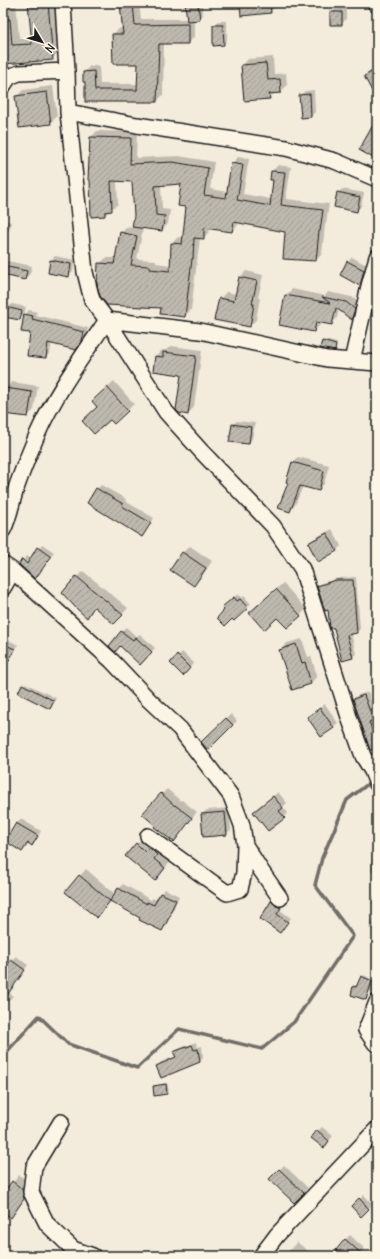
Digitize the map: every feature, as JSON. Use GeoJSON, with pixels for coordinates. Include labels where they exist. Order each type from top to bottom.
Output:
{"type":"FeatureCollection","features":[{"type":"Feature","properties":{"kind":"street"},"geometry":{"type":"LineString","coordinates":[[63,3],[68,112],[85,272],[92,300],[107,320],[166,412],[273,526],[302,569],[350,720],[363,756],[375,778]]}},
{"type":"Feature","properties":{"kind":"street"},"geometry":{"type":"LineString","coordinates":[[3,86],[9,77],[19,73],[67,71]]}},
{"type":"Feature","properties":{"kind":"street"},"geometry":{"type":"LineString","coordinates":[[68,112],[136,125],[286,148],[335,161],[377,179]]}},
{"type":"Feature","properties":{"kind":"street"},"geometry":{"type":"LineString","coordinates":[[352,361],[377,257]]}},
{"type":"Feature","properties":{"kind":"street"},"geometry":{"type":"LineString","coordinates":[[107,320],[200,331],[327,359],[377,363]]}},
{"type":"Feature","properties":{"kind":"street"},"geometry":{"type":"LineString","coordinates":[[3,530],[15,492],[37,434],[54,401],[107,320]]}},
{"type":"Feature","properties":{"kind":"street"},"geometry":{"type":"LineString","coordinates":[[3,588],[8,567],[112,660],[149,700],[180,729],[231,796],[242,825],[245,845],[244,873],[240,888],[227,892],[148,836]]}},
{"type":"Feature","properties":{"kind":"street"},"geometry":{"type":"LineString","coordinates":[[245,845],[280,898]]}},
{"type":"Feature","properties":{"kind":"street"},"geometry":{"type":"LineString","coordinates":[[377,1002],[366,1030],[377,1044]]}},
{"type":"Feature","properties":{"kind":"street"},"geometry":{"type":"LineString","coordinates":[[61,1122],[34,1167],[31,1192],[47,1224],[73,1249],[93,1256]]}},
{"type":"Feature","properties":{"kind":"street"},"geometry":{"type":"LineString","coordinates":[[261,1256],[277,1235],[377,1128]]}},
{"type":"Feature","properties":{"kind":"building"},"geometry":{"type":"Polygon","coordinates":[[[28,3],[48,3],[53,60],[3,64],[3,19],[10,19],[12,45],[32,44],[28,3]]]}},
{"type":"Feature","properties":{"kind":"building"},"geometry":{"type":"Polygon","coordinates":[[[120,3],[133,3],[135,25],[188,24],[188,44],[159,44],[157,102],[85,102],[85,82],[83,82],[83,72],[94,71],[95,90],[137,90],[138,64],[113,64],[112,34],[123,34],[120,3]]]}},
{"type":"Feature","properties":{"kind":"building"},"geometry":{"type":"Polygon","coordinates":[[[185,3],[198,3],[200,20],[187,21],[185,3]]]}},
{"type":"Feature","properties":{"kind":"building"},"geometry":{"type":"Polygon","coordinates":[[[240,3],[270,3],[271,13],[241,16],[240,3]]]}},
{"type":"Feature","properties":{"kind":"building"},"geometry":{"type":"Polygon","coordinates":[[[330,12],[342,12],[342,25],[330,25],[330,12]]]}},
{"type":"Feature","properties":{"kind":"building"},"geometry":{"type":"Polygon","coordinates":[[[213,25],[223,25],[224,45],[213,46],[213,25]]]}},
{"type":"Feature","properties":{"kind":"building"},"geometry":{"type":"Polygon","coordinates":[[[266,63],[268,80],[280,79],[281,93],[269,94],[270,99],[244,101],[241,65],[266,63]]]}},
{"type":"Feature","properties":{"kind":"building"},"geometry":{"type":"Polygon","coordinates":[[[377,69],[377,101],[364,76],[377,69]]]}},
{"type":"Feature","properties":{"kind":"building"},"geometry":{"type":"Polygon","coordinates":[[[47,92],[51,124],[19,128],[15,96],[47,92]]]}},
{"type":"Feature","properties":{"kind":"building"},"geometry":{"type":"Polygon","coordinates":[[[310,94],[311,117],[301,118],[299,95],[310,94]]]}},
{"type":"Feature","properties":{"kind":"building"},"geometry":{"type":"Polygon","coordinates":[[[377,118],[377,160],[359,150],[377,118]]]}},
{"type":"Feature","properties":{"kind":"building"},"geometry":{"type":"Polygon","coordinates":[[[90,137],[131,138],[130,164],[173,162],[208,168],[204,195],[226,198],[231,163],[243,165],[237,200],[270,206],[273,180],[270,180],[271,171],[285,172],[281,205],[323,210],[316,261],[283,259],[285,232],[234,222],[232,232],[204,228],[204,239],[194,238],[193,259],[185,317],[160,314],[161,308],[107,305],[100,296],[97,285],[98,263],[114,264],[120,232],[137,236],[131,265],[150,266],[150,269],[170,271],[171,243],[182,244],[186,207],[178,206],[181,184],[155,186],[156,215],[165,216],[162,231],[132,227],[134,216],[132,182],[111,181],[112,211],[105,212],[105,216],[91,217],[90,180],[88,180],[90,137]]]}},
{"type":"Feature","properties":{"kind":"building"},"geometry":{"type":"Polygon","coordinates":[[[337,192],[360,197],[357,212],[334,207],[337,192]]]}},
{"type":"Feature","properties":{"kind":"building"},"geometry":{"type":"Polygon","coordinates":[[[50,260],[71,264],[69,277],[48,273],[50,260]]]}},
{"type":"Feature","properties":{"kind":"building"},"geometry":{"type":"Polygon","coordinates":[[[347,261],[364,270],[360,286],[340,275],[347,261]]]}},
{"type":"Feature","properties":{"kind":"building"},"geometry":{"type":"Polygon","coordinates":[[[3,266],[27,271],[25,280],[3,275],[3,266]]]}},
{"type":"Feature","properties":{"kind":"building"},"geometry":{"type":"Polygon","coordinates":[[[239,277],[257,281],[252,304],[254,304],[250,327],[214,320],[219,298],[234,301],[239,277]]]}},
{"type":"Feature","properties":{"kind":"building"},"geometry":{"type":"Polygon","coordinates":[[[285,295],[330,303],[322,297],[346,302],[355,309],[352,320],[336,308],[332,325],[316,322],[314,332],[279,325],[285,295]]]}},
{"type":"Feature","properties":{"kind":"building"},"geometry":{"type":"Polygon","coordinates":[[[6,307],[22,311],[20,320],[4,317],[6,307]]]}},
{"type":"Feature","properties":{"kind":"building"},"geometry":{"type":"Polygon","coordinates":[[[24,314],[33,316],[32,319],[84,332],[82,341],[76,350],[48,343],[46,358],[27,356],[30,333],[21,332],[24,314]]]}},
{"type":"Feature","properties":{"kind":"building"},"geometry":{"type":"Polygon","coordinates":[[[322,341],[336,345],[335,351],[320,348],[322,341]]]}},
{"type":"Feature","properties":{"kind":"building"},"geometry":{"type":"Polygon","coordinates":[[[163,352],[196,356],[188,415],[179,413],[176,410],[181,375],[153,371],[155,356],[163,357],[163,352]]]}},
{"type":"Feature","properties":{"kind":"building"},"geometry":{"type":"Polygon","coordinates":[[[107,387],[128,411],[114,424],[110,420],[94,434],[82,421],[97,407],[92,401],[107,387]]]}},
{"type":"Feature","properties":{"kind":"building"},"geometry":{"type":"Polygon","coordinates":[[[5,388],[32,392],[28,417],[3,414],[5,388]]]}},
{"type":"Feature","properties":{"kind":"building"},"geometry":{"type":"Polygon","coordinates":[[[232,424],[251,427],[249,444],[229,442],[232,424]]]}},
{"type":"Feature","properties":{"kind":"building"},"geometry":{"type":"Polygon","coordinates":[[[292,462],[324,471],[319,491],[300,486],[290,512],[278,508],[288,483],[286,482],[292,462]]]}},
{"type":"Feature","properties":{"kind":"building"},"geometry":{"type":"Polygon","coordinates":[[[96,488],[123,504],[122,506],[151,523],[142,537],[87,503],[96,488]]]}},
{"type":"Feature","properties":{"kind":"building"},"geometry":{"type":"Polygon","coordinates":[[[327,533],[337,551],[318,562],[308,543],[327,533]]]}},
{"type":"Feature","properties":{"kind":"building"},"geometry":{"type":"Polygon","coordinates":[[[37,547],[51,557],[35,579],[19,564],[22,559],[27,564],[37,547]]]}},
{"type":"Feature","properties":{"kind":"building"},"geometry":{"type":"Polygon","coordinates":[[[182,552],[206,568],[194,586],[170,570],[182,552]]]}},
{"type":"Feature","properties":{"kind":"building"},"geometry":{"type":"Polygon","coordinates":[[[76,576],[123,615],[114,624],[94,607],[87,618],[62,593],[76,576]]]}},
{"type":"Feature","properties":{"kind":"building"},"geometry":{"type":"Polygon","coordinates":[[[336,580],[353,580],[357,633],[347,635],[353,658],[342,661],[334,628],[330,628],[328,610],[325,611],[317,586],[336,580]]]}},
{"type":"Feature","properties":{"kind":"building"},"geometry":{"type":"Polygon","coordinates":[[[276,589],[301,616],[287,628],[277,618],[264,630],[249,613],[276,589]]]}},
{"type":"Feature","properties":{"kind":"building"},"geometry":{"type":"Polygon","coordinates":[[[234,597],[237,601],[240,599],[248,608],[234,621],[232,619],[225,626],[217,618],[224,610],[222,607],[234,597]]]}},
{"type":"Feature","properties":{"kind":"building"},"geometry":{"type":"Polygon","coordinates":[[[121,631],[133,640],[135,637],[152,652],[140,665],[120,646],[115,652],[109,646],[121,631]]]}},
{"type":"Feature","properties":{"kind":"building"},"geometry":{"type":"Polygon","coordinates":[[[3,644],[15,649],[3,672],[3,644]]]}},
{"type":"Feature","properties":{"kind":"building"},"geometry":{"type":"Polygon","coordinates":[[[296,644],[302,663],[305,662],[311,684],[292,690],[279,650],[296,644]]]}},
{"type":"Feature","properties":{"kind":"building"},"geometry":{"type":"Polygon","coordinates":[[[177,655],[190,668],[183,676],[170,663],[177,655]]]}},
{"type":"Feature","properties":{"kind":"building"},"geometry":{"type":"Polygon","coordinates":[[[22,684],[54,701],[50,709],[18,693],[22,684]]]}},
{"type":"Feature","properties":{"kind":"building"},"geometry":{"type":"Polygon","coordinates":[[[364,695],[373,720],[369,722],[377,740],[377,748],[370,750],[353,699],[364,695]]]}},
{"type":"Feature","properties":{"kind":"building"},"geometry":{"type":"Polygon","coordinates":[[[320,708],[334,728],[321,737],[307,717],[320,708]]]}},
{"type":"Feature","properties":{"kind":"building"},"geometry":{"type":"Polygon","coordinates":[[[226,718],[233,725],[208,750],[201,742],[226,718]]]}},
{"type":"Feature","properties":{"kind":"building"},"geometry":{"type":"Polygon","coordinates":[[[161,793],[175,806],[192,818],[174,842],[154,827],[155,825],[142,814],[161,793]]]}},
{"type":"Feature","properties":{"kind":"building"},"geometry":{"type":"Polygon","coordinates":[[[273,796],[283,808],[279,811],[285,818],[268,831],[253,812],[273,796]]]}},
{"type":"Feature","properties":{"kind":"building"},"geometry":{"type":"Polygon","coordinates":[[[225,812],[227,835],[203,837],[201,814],[225,812]]]}},
{"type":"Feature","properties":{"kind":"building"},"geometry":{"type":"Polygon","coordinates":[[[16,823],[38,836],[32,846],[28,843],[22,852],[5,841],[16,823]]]}},
{"type":"Feature","properties":{"kind":"building"},"geometry":{"type":"Polygon","coordinates":[[[136,843],[145,852],[150,848],[157,855],[154,859],[165,868],[155,881],[125,856],[136,843]]]}},
{"type":"Feature","properties":{"kind":"building"},"geometry":{"type":"Polygon","coordinates":[[[79,875],[110,901],[97,918],[65,892],[79,875]]]}},
{"type":"Feature","properties":{"kind":"building"},"geometry":{"type":"Polygon","coordinates":[[[118,888],[147,904],[147,902],[154,905],[160,893],[176,900],[170,913],[171,914],[162,931],[139,920],[140,918],[110,901],[118,888]]]}},
{"type":"Feature","properties":{"kind":"building"},"geometry":{"type":"Polygon","coordinates":[[[271,901],[276,906],[281,908],[277,914],[288,922],[280,933],[260,919],[271,901]]]}},
{"type":"Feature","properties":{"kind":"building"},"geometry":{"type":"Polygon","coordinates":[[[11,960],[25,970],[3,1001],[3,970],[11,960]]]}},
{"type":"Feature","properties":{"kind":"building"},"geometry":{"type":"Polygon","coordinates":[[[361,976],[372,981],[366,1000],[351,995],[353,986],[356,987],[361,976]]]}},
{"type":"Feature","properties":{"kind":"building"},"geometry":{"type":"Polygon","coordinates":[[[192,1045],[194,1050],[198,1049],[200,1062],[161,1078],[156,1066],[176,1057],[173,1052],[192,1045]]]}},
{"type":"Feature","properties":{"kind":"building"},"geometry":{"type":"Polygon","coordinates":[[[166,1084],[167,1094],[154,1096],[153,1086],[166,1084]]]}},
{"type":"Feature","properties":{"kind":"building"},"geometry":{"type":"Polygon","coordinates":[[[317,1130],[329,1141],[324,1148],[311,1138],[317,1130]]]}},
{"type":"Feature","properties":{"kind":"building"},"geometry":{"type":"Polygon","coordinates":[[[279,1169],[304,1193],[294,1203],[269,1179],[279,1169]]]}},
{"type":"Feature","properties":{"kind":"building"},"geometry":{"type":"Polygon","coordinates":[[[12,1181],[22,1189],[24,1199],[11,1218],[3,1212],[3,1193],[12,1181]]]}},
{"type":"Feature","properties":{"kind":"building"},"geometry":{"type":"Polygon","coordinates":[[[359,1198],[369,1209],[361,1217],[351,1206],[359,1198]]]}},
{"type":"Feature","properties":{"kind":"building"},"geometry":{"type":"Polygon","coordinates":[[[345,1239],[364,1256],[342,1256],[336,1250],[345,1239]]]}},
{"type":"Feature","properties":{"kind":"waterway"},"geometry":{"type":"LineString","coordinates":[[3,1056],[39,1016],[68,1044],[137,1068],[179,1029],[262,1049],[294,1022],[353,936],[315,885],[322,858],[347,800],[372,782]]}}]}
